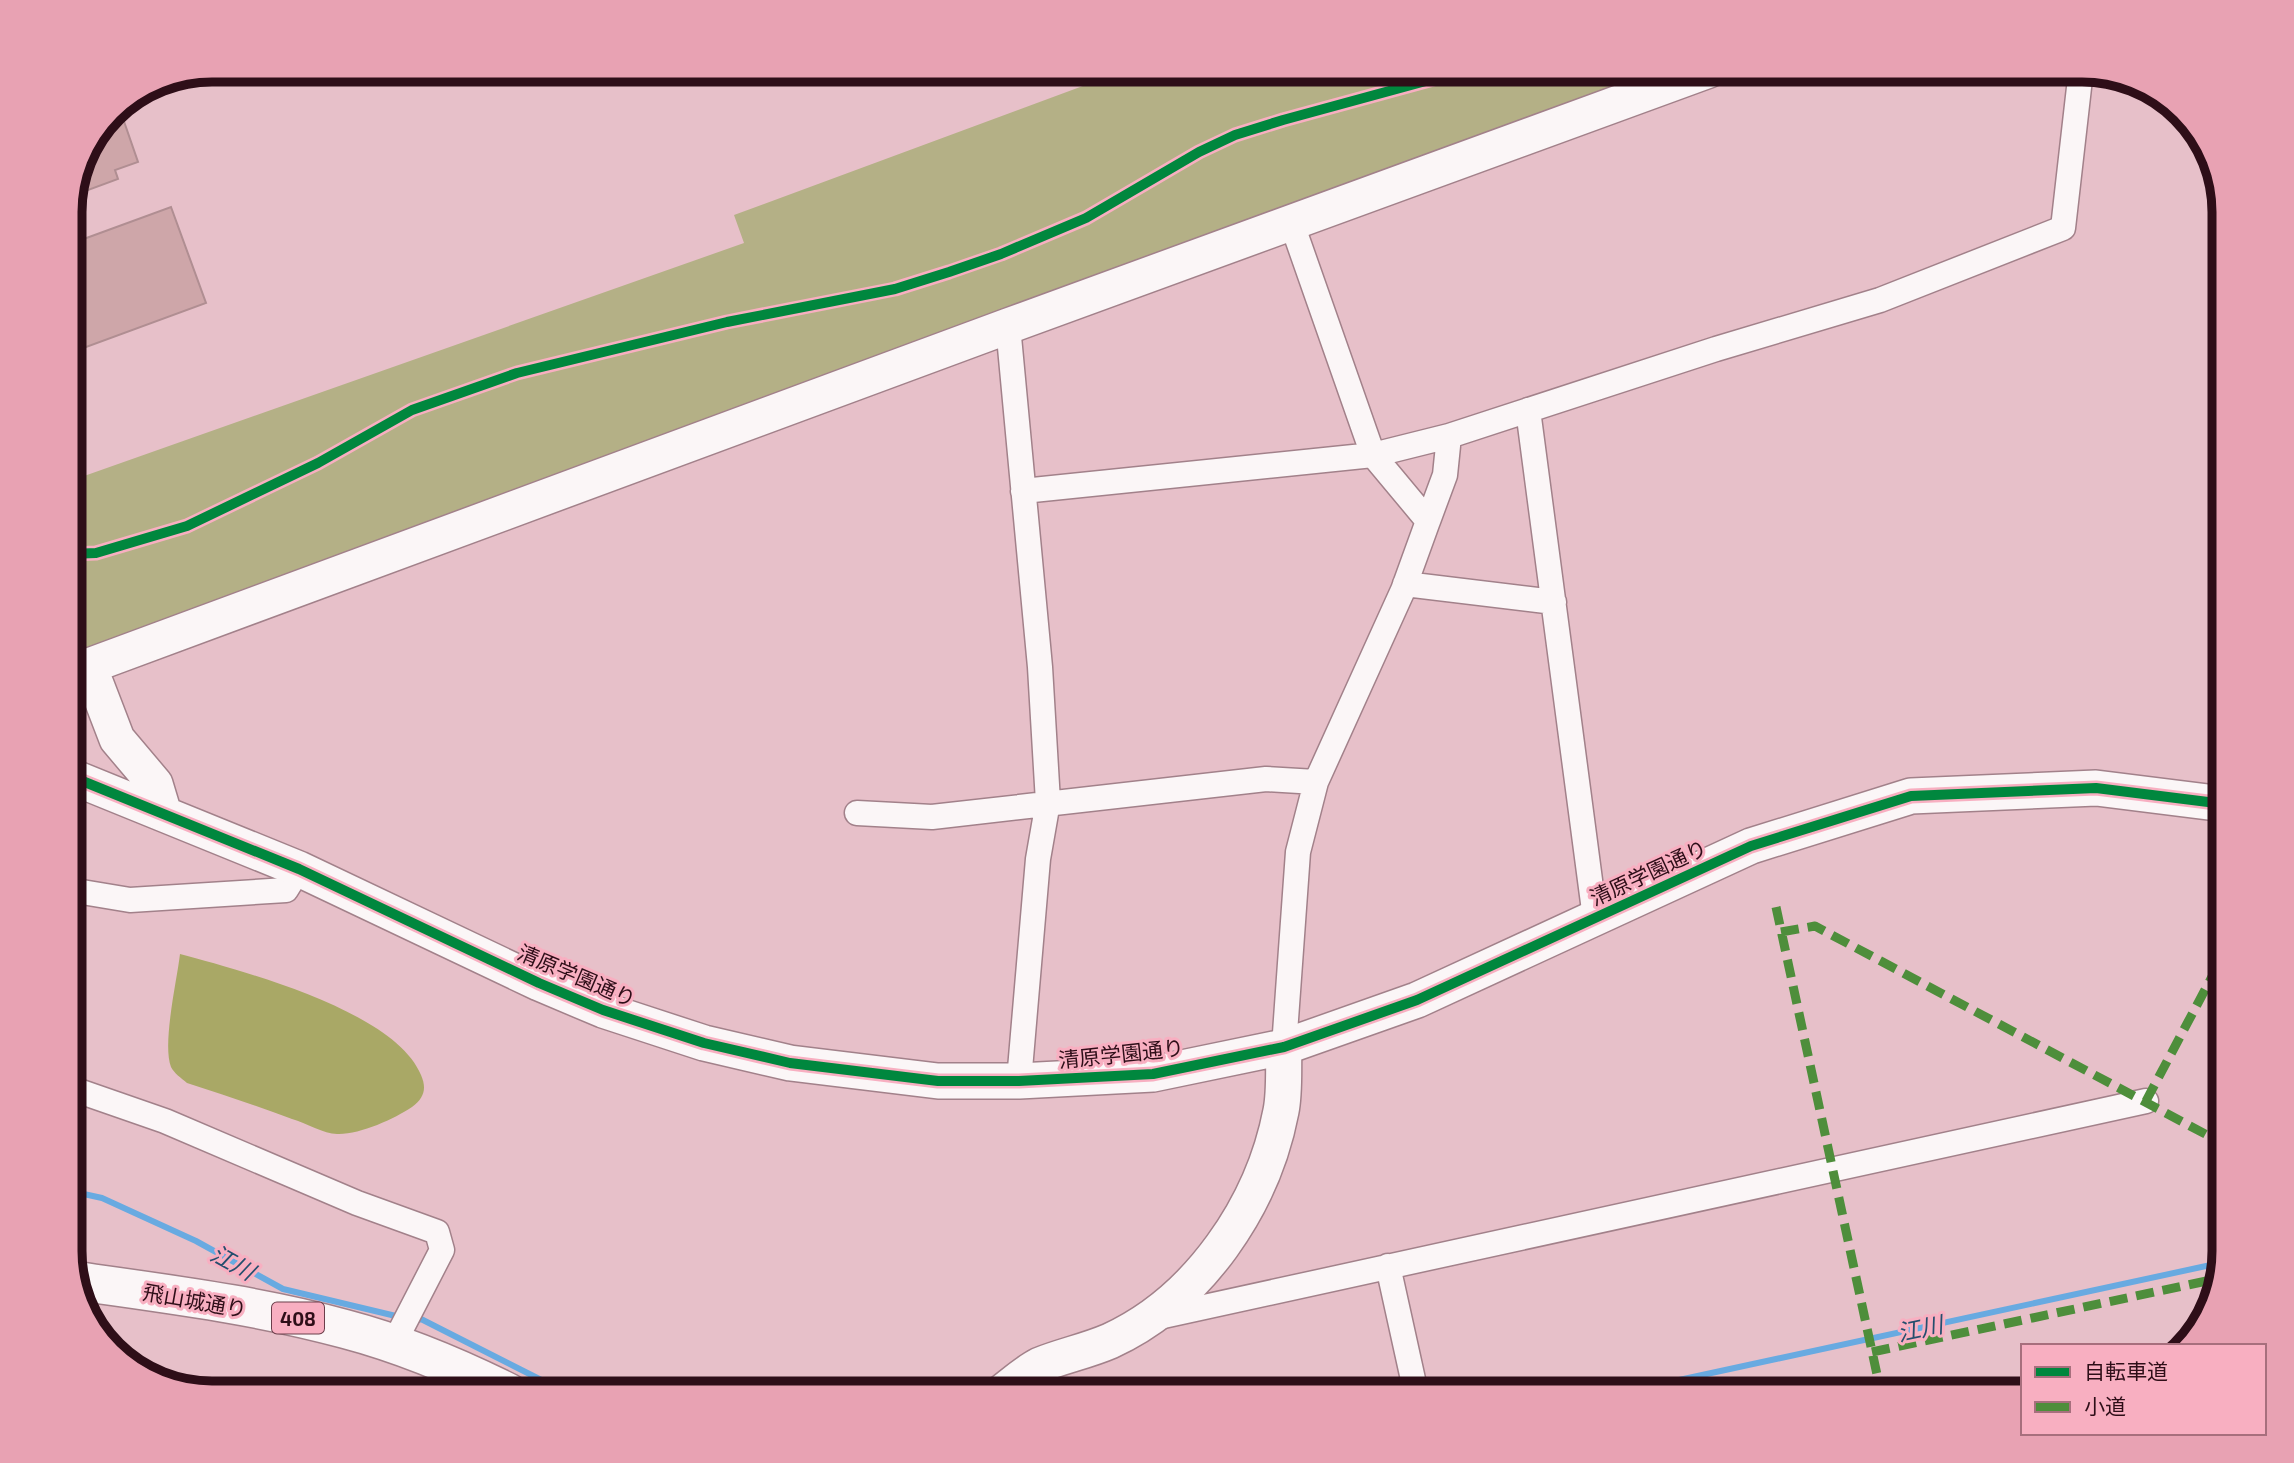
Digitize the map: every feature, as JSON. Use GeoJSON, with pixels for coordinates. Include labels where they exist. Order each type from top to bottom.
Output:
{"type":"FeatureCollection","features":[{"type":"Feature","properties":{"kind":"highway","name":"飛山城通り"},"geometry":{"type":"LineString","coordinates":[[87,1283],[292,1317],[346,1329],[444,1363],[483,1381]]}},
{"type":"Feature","properties":{"kind":"street"},"geometry":{"type":"LineString","coordinates":[[83,667],[1676,82]]}},
{"type":"Feature","properties":{"kind":"street"},"geometry":{"type":"LineString","coordinates":[[1023,491],[1373,455],[1449,436],[1716,349],[1880,300],[2063,228],[2080,82]]}},
{"type":"Feature","properties":{"kind":"street"},"geometry":{"type":"LineString","coordinates":[[1292,224],[1373,455],[1428,521]]}},
{"type":"Feature","properties":{"kind":"street"},"geometry":{"type":"LineString","coordinates":[[1008,326],[1040,667],[1048,802],[1038,859],[1019,1081]]}},
{"type":"Feature","properties":{"kind":"street"},"geometry":{"type":"LineString","coordinates":[[1528,410],[1595,918]]}},
{"type":"Feature","properties":{"kind":"street"},"geometry":{"type":"LineString","coordinates":[[1017,1381],[1037,1366],[1110,1341],[1150,1319],[1184,1289],[1218,1252],[1245,1212],[1268,1162],[1282,1109],[1298,852],[1316,782],[1405,584],[1446,475],[1449,436]]}},
{"type":"Feature","properties":{"kind":"street"},"geometry":{"type":"LineString","coordinates":[[1405,584],[1553,602]]}},
{"type":"Feature","properties":{"kind":"street"},"geometry":{"type":"LineString","coordinates":[[83,674],[117,739],[155,784],[164,814]]}},
{"type":"Feature","properties":{"kind":"street"},"geometry":{"type":"LineString","coordinates":[[857,813],[932,817],[1266,779],[1316,782]]}},
{"type":"Feature","properties":{"kind":"street","name":"清原学園通り"},"geometry":{"type":"LineString","coordinates":[[83,781],[299,869],[603,1010],[704,1043],[790,1063],[938,1081],[1019,1081],[1153,1074],[1284,1047],[1417,1000],[1751,846],[1912,796],[2096,788],[2212,802]]}},
{"type":"Feature","properties":{"kind":"street"},"geometry":{"type":"LineString","coordinates":[[83,892],[130,900],[286,890],[299,869]]}},
{"type":"Feature","properties":{"kind":"street"},"geometry":{"type":"LineString","coordinates":[[83,1093],[165,1121],[345,1199],[437,1232],[442,1250],[393,1345]]}},
{"type":"Feature","properties":{"kind":"street"},"geometry":{"type":"LineString","coordinates":[[1150,1319],[2146,1101]]}},
{"type":"Feature","properties":{"kind":"street"},"geometry":{"type":"LineString","coordinates":[[1388,1266],[1413,1381]]}},
{"type":"Feature","properties":{"kind":"shaded area"},"geometry":{"type":"Polygon","coordinates":[[[1638,82],[83,649],[83,476],[744,243],[734,215],[1092,83],[1638,82]]]}},
{"type":"Feature","properties":{"kind":"shaded area"},"geometry":{"type":"Polygon","coordinates":[[[180,954],[241,971],[314,997],[381,1031],[406,1052],[421,1075],[424,1085],[422,1097],[412,1107],[386,1121],[355,1132],[332,1134],[187,1083],[171,1067],[168,1043],[180,954]]]}},
{"type":"Feature","properties":{"kind":"building"},"geometry":{"type":"Polygon","coordinates":[[[123,117],[138,162],[115,170],[118,179],[84,191],[92,162],[104,140],[123,117]]]}},
{"type":"Feature","properties":{"kind":"building"},"geometry":{"type":"Polygon","coordinates":[[[171,207],[206,303],[83,348],[83,239],[171,207]]]}},
{"type":"Feature","properties":{"kind":"waterway","name":"江川"},"geometry":{"type":"LineString","coordinates":[[83,1194],[102,1198],[196,1241],[283,1289],[400,1317]]}},
{"type":"Feature","properties":{"kind":"waterway","name":"江川"},"geometry":{"type":"LineString","coordinates":[[1674,1381],[2211,1265]]}},
{"type":"Feature","properties":{"kind":"waterway","name":"江川"},"geometry":{"type":"LineString","coordinates":[[416,1321],[421,1319],[543,1381]]}},
{"type":"Feature","properties":{"kind":"marked path"},"geometry":{"type":"LineString","coordinates":[[1776,907],[1878,1381]]}},
{"type":"Feature","properties":{"kind":"marked path"},"geometry":{"type":"LineString","coordinates":[[1781,932],[1815,926],[2212,1138]]}},
{"type":"Feature","properties":{"kind":"marked path"},"geometry":{"type":"LineString","coordinates":[[2146,1101],[2212,977]]}},
{"type":"Feature","properties":{"kind":"marked path"},"geometry":{"type":"LineString","coordinates":[[1872,1352],[2208,1281]]}},
{"type":"Feature","properties":{"kind":"cycle path"},"geometry":{"type":"LineString","coordinates":[[83,554],[96,553],[187,526],[318,463],[412,410],[517,373],[727,322],[895,289],[949,272],[1001,254],[1086,218],[1199,152],[1235,135],[1421,82]]}},
{"type":"Feature","properties":{"kind":"cycle path"},"geometry":{"type":"LineString","coordinates":[[83,781],[299,869],[539,983],[603,1010],[704,1043],[790,1063],[938,1081],[1019,1081],[1153,1074],[1284,1047],[1417,1000],[1751,846],[1911,796],[2096,788],[2212,802]]}}]}
